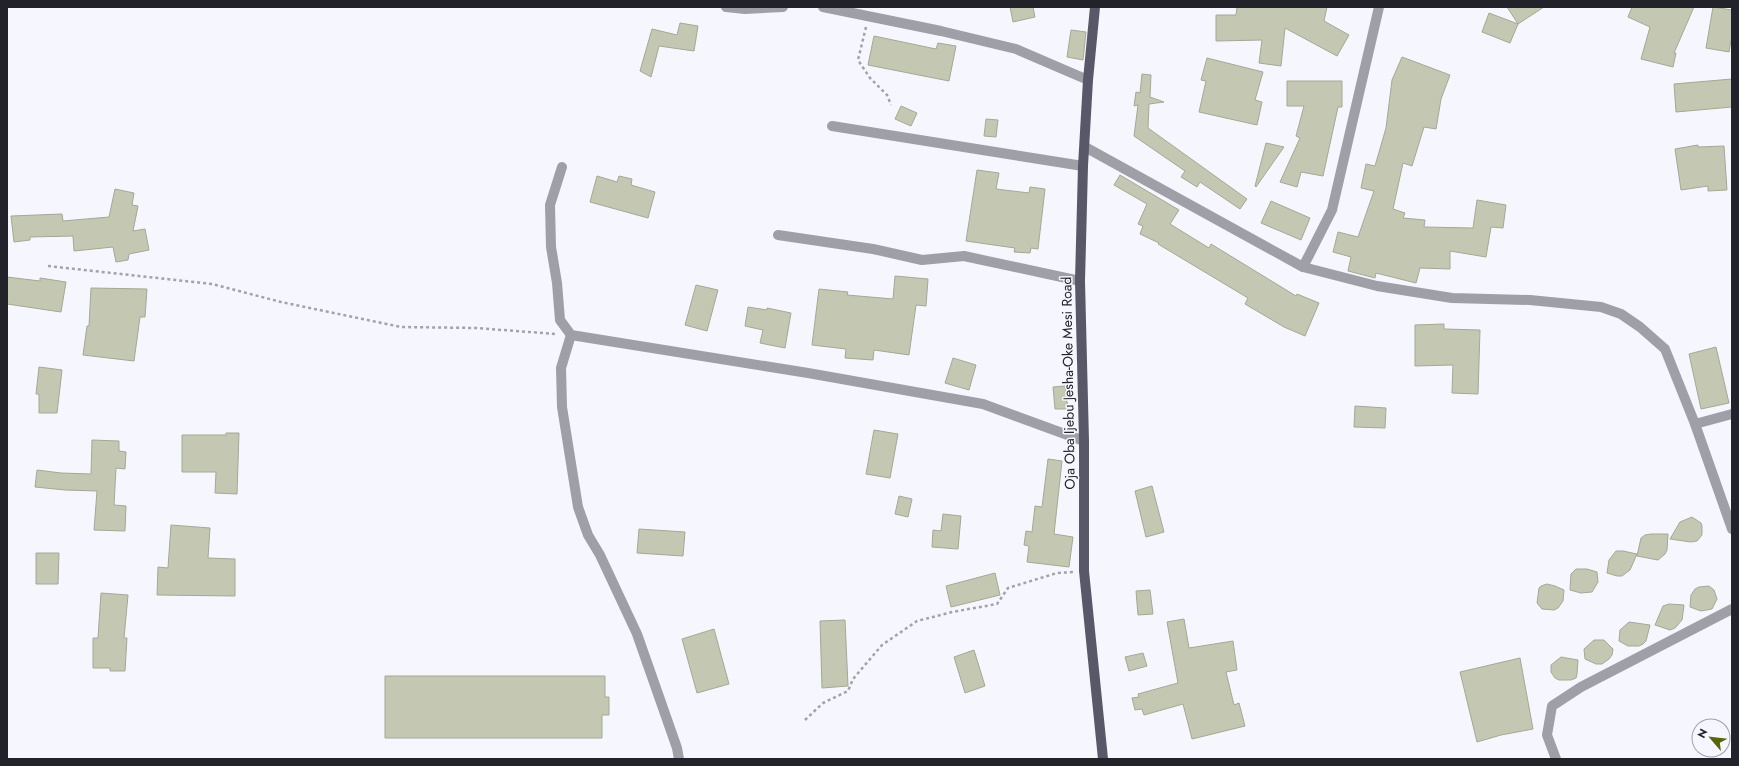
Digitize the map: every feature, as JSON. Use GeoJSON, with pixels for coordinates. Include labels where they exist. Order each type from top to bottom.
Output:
{"type":"FeatureCollection","features":[{"type":"Feature","properties":{"kind":"main road","name":"Oja Oba Ijebu Jesha-Oke Mesi Road"},"geometry":{"type":"LineString","coordinates":[[1095,7],[1088,80],[1083,166],[1080,281],[1084,441],[1084,571],[1103,759]]}},
{"type":"Feature","properties":{"kind":"street"},"geometry":{"type":"LineString","coordinates":[[726,7],[745,9],[783,7]]}},
{"type":"Feature","properties":{"kind":"street"},"geometry":{"type":"LineString","coordinates":[[823,7],[940,31],[1016,49],[1088,80]]}},
{"type":"Feature","properties":{"kind":"street"},"geometry":{"type":"LineString","coordinates":[[1303,266],[1332,210],[1379,7]]}},
{"type":"Feature","properties":{"kind":"street"},"geometry":{"type":"LineString","coordinates":[[832,126],[1083,166]]}},
{"type":"Feature","properties":{"kind":"street"},"geometry":{"type":"LineString","coordinates":[[1085,147],[1303,266],[1378,286],[1452,298],[1530,300],[1601,307],[1621,314],[1640,327],[1665,349],[1695,424],[1732,529]]}},
{"type":"Feature","properties":{"kind":"street"},"geometry":{"type":"LineString","coordinates":[[562,167],[550,205],[551,247],[557,283],[560,320],[570,335],[800,372],[983,404],[1084,441]]}},
{"type":"Feature","properties":{"kind":"street"},"geometry":{"type":"LineString","coordinates":[[778,235],[873,249],[922,260],[964,256],[1080,281]]}},
{"type":"Feature","properties":{"kind":"street"},"geometry":{"type":"LineString","coordinates":[[570,335],[561,368],[562,407],[578,507],[588,535],[600,555],[637,634],[677,748],[679,759]]}},
{"type":"Feature","properties":{"kind":"street"},"geometry":{"type":"LineString","coordinates":[[1695,424],[1732,414]]}},
{"type":"Feature","properties":{"kind":"street"},"geometry":{"type":"LineString","coordinates":[[1556,759],[1547,735],[1552,706],[1581,687],[1732,609]]}},
{"type":"Feature","properties":{"kind":"path"},"geometry":{"type":"LineString","coordinates":[[869,17],[858,60],[870,78],[887,95],[891,105]]}},
{"type":"Feature","properties":{"kind":"path"},"geometry":{"type":"LineString","coordinates":[[48,266],[212,284],[281,302],[400,327],[476,328],[570,335]]}},
{"type":"Feature","properties":{"kind":"path"},"geometry":{"type":"LineString","coordinates":[[806,720],[823,703],[848,692],[853,679],[882,645],[917,621],[952,612],[997,604],[1008,588],[1057,573],[1084,571]]}},
{"type":"Feature","properties":{"kind":"building"},"geometry":{"type":"Polygon","coordinates":[[[1010,7],[1033,7],[1035,17],[1013,22],[1010,7]]]}},
{"type":"Feature","properties":{"kind":"building"},"geometry":{"type":"Polygon","coordinates":[[[1237,7],[1327,7],[1324,21],[1349,35],[1337,56],[1285,28],[1281,66],[1259,63],[1262,40],[1216,41],[1216,15],[1236,15],[1237,7]]]}},
{"type":"Feature","properties":{"kind":"building"},"geometry":{"type":"Polygon","coordinates":[[[1507,7],[1544,7],[1518,24],[1507,7]]]}},
{"type":"Feature","properties":{"kind":"building"},"geometry":{"type":"Polygon","coordinates":[[[1632,7],[1694,7],[1674,53],[1676,53],[1673,67],[1641,59],[1650,27],[1628,17],[1632,7]]]}},
{"type":"Feature","properties":{"kind":"building"},"geometry":{"type":"Polygon","coordinates":[[[1713,7],[1732,10],[1732,35],[1729,52],[1706,48],[1713,7]]]}},
{"type":"Feature","properties":{"kind":"building"},"geometry":{"type":"Polygon","coordinates":[[[1489,13],[1518,24],[1510,43],[1482,32],[1489,13]]]}},
{"type":"Feature","properties":{"kind":"building"},"geometry":{"type":"Polygon","coordinates":[[[680,23],[698,26],[694,51],[659,46],[651,77],[640,71],[652,29],[677,35],[680,23]]]}},
{"type":"Feature","properties":{"kind":"building"},"geometry":{"type":"Polygon","coordinates":[[[1071,30],[1086,32],[1083,60],[1067,57],[1071,30]]]}},
{"type":"Feature","properties":{"kind":"building"},"geometry":{"type":"Polygon","coordinates":[[[874,36],[936,49],[938,43],[956,46],[949,81],[868,65],[874,36]]]}},
{"type":"Feature","properties":{"kind":"building"},"geometry":{"type":"Polygon","coordinates":[[[1402,57],[1450,75],[1441,99],[1436,129],[1424,127],[1412,166],[1403,163],[1393,209],[1405,213],[1403,218],[1425,220],[1424,227],[1473,228],[1477,200],[1506,205],[1503,228],[1491,227],[1486,257],[1450,251],[1450,269],[1420,268],[1416,283],[1376,273],[1375,278],[1348,271],[1351,257],[1333,252],[1338,232],[1358,237],[1374,191],[1361,188],[1366,164],[1375,166],[1386,128],[1392,80],[1402,57]]]}},
{"type":"Feature","properties":{"kind":"building"},"geometry":{"type":"Polygon","coordinates":[[[1207,58],[1263,72],[1255,100],[1262,102],[1257,125],[1199,112],[1206,81],[1201,80],[1207,58]]]}},
{"type":"Feature","properties":{"kind":"building"},"geometry":{"type":"Polygon","coordinates":[[[1142,74],[1151,75],[1150,97],[1164,102],[1149,104],[1148,128],[1247,199],[1240,209],[1200,182],[1197,187],[1181,177],[1185,171],[1134,136],[1138,105],[1134,106],[1136,92],[1140,93],[1142,74]]]}},
{"type":"Feature","properties":{"kind":"building"},"geometry":{"type":"Polygon","coordinates":[[[1732,79],[1732,107],[1676,112],[1674,84],[1732,79]]]}},
{"type":"Feature","properties":{"kind":"building"},"geometry":{"type":"Polygon","coordinates":[[[1287,81],[1342,81],[1342,107],[1338,107],[1323,176],[1301,172],[1297,187],[1280,182],[1300,138],[1296,136],[1304,106],[1287,106],[1287,81]]]}},
{"type":"Feature","properties":{"kind":"building"},"geometry":{"type":"Polygon","coordinates":[[[901,106],[917,113],[911,126],[895,119],[901,106]]]}},
{"type":"Feature","properties":{"kind":"building"},"geometry":{"type":"Polygon","coordinates":[[[986,119],[998,120],[996,137],[984,136],[986,119]]]}},
{"type":"Feature","properties":{"kind":"building"},"geometry":{"type":"Polygon","coordinates":[[[1266,143],[1284,147],[1256,187],[1255,186],[1266,143]]]}},
{"type":"Feature","properties":{"kind":"building"},"geometry":{"type":"Polygon","coordinates":[[[1698,145],[1698,147],[1724,146],[1727,190],[1708,191],[1708,186],[1681,190],[1675,149],[1698,145]]]}},
{"type":"Feature","properties":{"kind":"building"},"geometry":{"type":"Polygon","coordinates":[[[977,170],[999,173],[996,189],[1029,193],[1030,187],[1045,189],[1038,249],[1031,248],[1030,253],[1014,252],[1015,248],[966,241],[977,170]]]}},
{"type":"Feature","properties":{"kind":"building"},"geometry":{"type":"Polygon","coordinates":[[[1120,175],[1179,210],[1170,224],[1209,248],[1211,244],[1296,296],[1297,294],[1319,303],[1305,336],[1284,327],[1245,304],[1248,298],[1158,244],[1159,243],[1140,234],[1143,226],[1138,224],[1147,204],[1114,185],[1120,175]]]}},
{"type":"Feature","properties":{"kind":"building"},"geometry":{"type":"Polygon","coordinates":[[[597,176],[617,182],[619,176],[632,179],[631,185],[655,192],[648,218],[590,202],[597,176]]]}},
{"type":"Feature","properties":{"kind":"building"},"geometry":{"type":"Polygon","coordinates":[[[115,189],[134,193],[132,205],[138,206],[133,231],[145,229],[149,250],[129,254],[128,260],[116,262],[113,247],[74,251],[73,236],[30,237],[30,240],[14,242],[11,216],[62,214],[63,221],[109,217],[115,189]]]}},
{"type":"Feature","properties":{"kind":"building"},"geometry":{"type":"Polygon","coordinates":[[[1271,201],[1310,218],[1301,240],[1261,223],[1271,201]]]}},
{"type":"Feature","properties":{"kind":"building"},"geometry":{"type":"Polygon","coordinates":[[[895,276],[928,279],[926,306],[916,305],[909,355],[874,350],[873,360],[845,358],[846,349],[812,345],[819,289],[848,292],[847,295],[893,299],[895,276]]]}},
{"type":"Feature","properties":{"kind":"building"},"geometry":{"type":"Polygon","coordinates":[[[7,277],[40,281],[40,278],[66,282],[61,312],[7,304],[7,277]]]}},
{"type":"Feature","properties":{"kind":"building"},"geometry":{"type":"Polygon","coordinates":[[[696,285],[718,290],[707,331],[685,325],[696,285]]]}},
{"type":"Feature","properties":{"kind":"building"},"geometry":{"type":"Polygon","coordinates":[[[91,288],[147,289],[145,317],[140,317],[134,361],[83,355],[87,326],[89,326],[91,288]]]}},
{"type":"Feature","properties":{"kind":"building"},"geometry":{"type":"Polygon","coordinates":[[[748,307],[767,310],[767,308],[791,313],[785,348],[760,343],[763,330],[745,326],[748,307]]]}},
{"type":"Feature","properties":{"kind":"building"},"geometry":{"type":"Polygon","coordinates":[[[1444,324],[1444,329],[1480,330],[1478,394],[1452,393],[1453,365],[1415,366],[1415,325],[1444,324]]]}},
{"type":"Feature","properties":{"kind":"building"},"geometry":{"type":"Polygon","coordinates":[[[1716,347],[1729,403],[1701,409],[1689,354],[1716,347]]]}},
{"type":"Feature","properties":{"kind":"building"},"geometry":{"type":"Polygon","coordinates":[[[953,358],[976,365],[969,390],[945,383],[953,358]]]}},
{"type":"Feature","properties":{"kind":"building"},"geometry":{"type":"Polygon","coordinates":[[[39,367],[62,370],[57,413],[39,413],[39,394],[36,394],[39,367]]]}},
{"type":"Feature","properties":{"kind":"building"},"geometry":{"type":"Polygon","coordinates":[[[1065,386],[1068,409],[1055,409],[1053,387],[1065,386]]]}},
{"type":"Feature","properties":{"kind":"building"},"geometry":{"type":"Polygon","coordinates":[[[1355,406],[1386,408],[1385,428],[1354,427],[1355,406]]]}},
{"type":"Feature","properties":{"kind":"building"},"geometry":{"type":"Polygon","coordinates":[[[874,430],[898,434],[890,478],[866,474],[874,430]]]}},
{"type":"Feature","properties":{"kind":"building"},"geometry":{"type":"Polygon","coordinates":[[[226,433],[239,433],[237,494],[215,493],[216,472],[182,472],[182,435],[226,435],[226,433]]]}},
{"type":"Feature","properties":{"kind":"building"},"geometry":{"type":"Polygon","coordinates":[[[92,440],[119,441],[119,451],[126,452],[125,469],[116,468],[114,505],[126,506],[125,531],[94,530],[97,491],[35,487],[37,470],[61,473],[91,474],[92,440]]]}},
{"type":"Feature","properties":{"kind":"building"},"geometry":{"type":"Polygon","coordinates":[[[1048,459],[1062,461],[1054,534],[1073,537],[1069,567],[1027,562],[1029,546],[1024,545],[1026,531],[1032,532],[1035,506],[1042,507],[1048,459]]]}},
{"type":"Feature","properties":{"kind":"building"},"geometry":{"type":"Polygon","coordinates":[[[1152,486],[1164,532],[1146,537],[1135,491],[1152,486]]]}},
{"type":"Feature","properties":{"kind":"building"},"geometry":{"type":"Polygon","coordinates":[[[899,496],[912,499],[908,517],[895,514],[899,496]]]}},
{"type":"Feature","properties":{"kind":"building"},"geometry":{"type":"Polygon","coordinates":[[[943,514],[961,516],[958,549],[932,547],[933,530],[941,531],[943,514]]]}},
{"type":"Feature","properties":{"kind":"building"},"geometry":{"type":"Polygon","coordinates":[[[1692,517],[1701,523],[1702,526],[1702,535],[1697,541],[1691,542],[1670,539],[1680,522],[1692,517]]]}},
{"type":"Feature","properties":{"kind":"building"},"geometry":{"type":"Polygon","coordinates":[[[171,525],[210,528],[208,558],[235,559],[235,596],[157,595],[158,567],[168,568],[171,525]]]}},
{"type":"Feature","properties":{"kind":"building"},"geometry":{"type":"Polygon","coordinates":[[[639,529],[685,532],[683,556],[637,553],[639,529]]]}},
{"type":"Feature","properties":{"kind":"building"},"geometry":{"type":"Polygon","coordinates":[[[1668,534],[1667,550],[1658,560],[1637,556],[1641,538],[1645,535],[1668,534]]]}},
{"type":"Feature","properties":{"kind":"building"},"geometry":{"type":"Polygon","coordinates":[[[1616,551],[1637,554],[1630,570],[1622,576],[1607,573],[1609,560],[1616,551]]]}},
{"type":"Feature","properties":{"kind":"building"},"geometry":{"type":"Polygon","coordinates":[[[36,553],[59,553],[58,584],[36,584],[36,553]]]}},
{"type":"Feature","properties":{"kind":"building"},"geometry":{"type":"Polygon","coordinates":[[[1576,569],[1587,569],[1597,572],[1598,582],[1592,592],[1581,593],[1570,590],[1571,574],[1576,569]]]}},
{"type":"Feature","properties":{"kind":"building"},"geometry":{"type":"Polygon","coordinates":[[[995,573],[1000,595],[951,607],[946,586],[995,573]]]}},
{"type":"Feature","properties":{"kind":"building"},"geometry":{"type":"Polygon","coordinates":[[[1547,584],[1564,590],[1563,601],[1558,608],[1554,610],[1542,609],[1537,603],[1539,588],[1547,584]]]}},
{"type":"Feature","properties":{"kind":"building"},"geometry":{"type":"Polygon","coordinates":[[[1709,586],[1714,590],[1717,599],[1712,609],[1701,611],[1690,607],[1691,595],[1695,589],[1709,586]]]}},
{"type":"Feature","properties":{"kind":"building"},"geometry":{"type":"Polygon","coordinates":[[[1150,590],[1153,614],[1138,615],[1136,591],[1150,590]]]}},
{"type":"Feature","properties":{"kind":"building"},"geometry":{"type":"Polygon","coordinates":[[[101,593],[128,595],[124,638],[127,638],[125,671],[110,671],[110,668],[93,668],[93,638],[98,638],[101,593]]]}},
{"type":"Feature","properties":{"kind":"building"},"geometry":{"type":"Polygon","coordinates":[[[1669,604],[1684,605],[1682,620],[1675,628],[1670,630],[1655,625],[1663,606],[1669,604]]]}},
{"type":"Feature","properties":{"kind":"building"},"geometry":{"type":"Polygon","coordinates":[[[1184,619],[1189,648],[1233,641],[1237,670],[1226,672],[1234,705],[1239,703],[1245,726],[1192,739],[1183,704],[1144,715],[1142,709],[1135,710],[1132,698],[1139,697],[1138,694],[1178,683],[1167,622],[1184,619]]]}},
{"type":"Feature","properties":{"kind":"building"},"geometry":{"type":"Polygon","coordinates":[[[845,620],[848,686],[822,688],[820,621],[845,620]]]}},
{"type":"Feature","properties":{"kind":"building"},"geometry":{"type":"Polygon","coordinates":[[[1629,622],[1650,625],[1646,641],[1643,644],[1639,646],[1628,646],[1619,641],[1620,630],[1629,622]]]}},
{"type":"Feature","properties":{"kind":"building"},"geometry":{"type":"Polygon","coordinates":[[[714,629],[729,684],[697,693],[682,639],[714,629]]]}},
{"type":"Feature","properties":{"kind":"building"},"geometry":{"type":"Polygon","coordinates":[[[1594,640],[1604,640],[1613,649],[1612,655],[1602,664],[1596,664],[1585,659],[1584,649],[1594,640]]]}},
{"type":"Feature","properties":{"kind":"building"},"geometry":{"type":"Polygon","coordinates":[[[974,650],[985,686],[965,693],[954,657],[974,650]]]}},
{"type":"Feature","properties":{"kind":"building"},"geometry":{"type":"Polygon","coordinates":[[[1143,653],[1147,666],[1129,671],[1125,657],[1143,653]]]}},
{"type":"Feature","properties":{"kind":"building"},"geometry":{"type":"Polygon","coordinates":[[[1561,657],[1578,660],[1576,678],[1571,680],[1559,680],[1555,678],[1551,672],[1551,665],[1561,657]]]}},
{"type":"Feature","properties":{"kind":"building"},"geometry":{"type":"Polygon","coordinates":[[[1520,658],[1533,729],[1501,735],[1477,742],[1460,672],[1520,658]]]}},
{"type":"Feature","properties":{"kind":"building"},"geometry":{"type":"Polygon","coordinates":[[[385,676],[605,676],[605,697],[609,697],[609,715],[602,715],[602,738],[385,738],[385,676]]]}}]}
